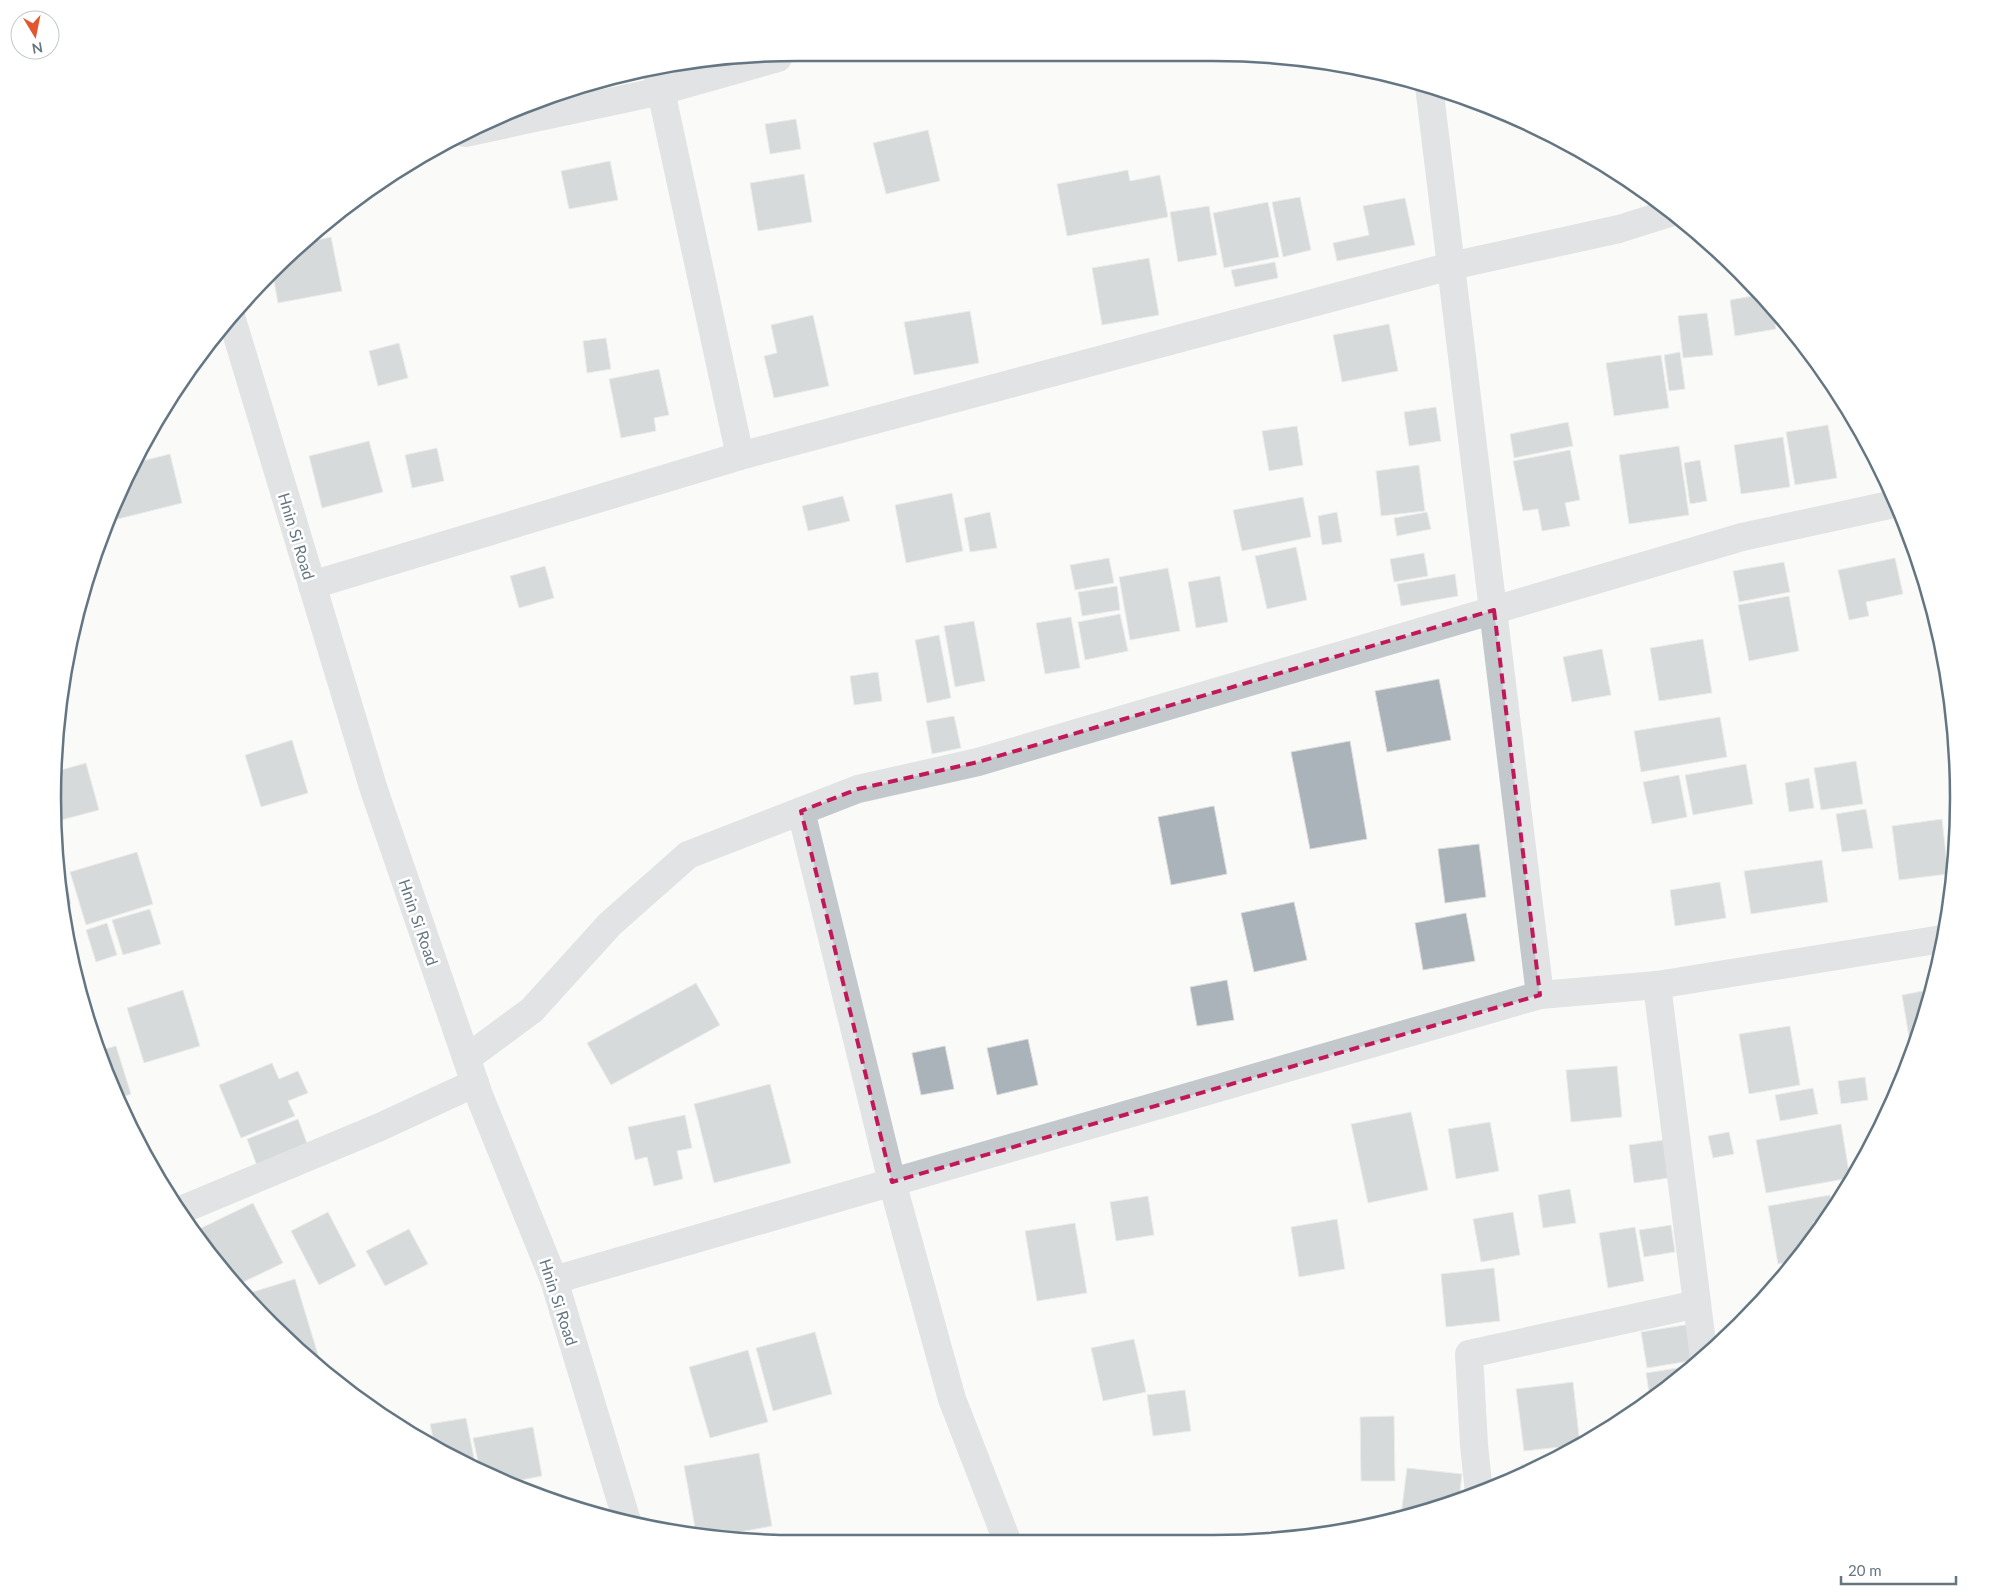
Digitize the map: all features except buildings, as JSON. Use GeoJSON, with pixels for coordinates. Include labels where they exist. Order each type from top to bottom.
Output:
{"type":"FeatureCollection","features":[{"type":"Feature","properties":{"kind":"street"},"geometry":{"type":"LineString","coordinates":[[506,122],[658,79],[749,63]]}},
{"type":"Feature","properties":{"kind":"street"},"geometry":{"type":"LineString","coordinates":[[658,79],[740,456]]}},
{"type":"Feature","properties":{"kind":"street"},"geometry":{"type":"LineString","coordinates":[[1430,94],[1540,995]]}},
{"type":"Feature","properties":{"kind":"street"},"geometry":{"type":"LineString","coordinates":[[312,585],[740,456],[1451,266],[1619,229],[1664,215]]}},
{"type":"Feature","properties":{"kind":"street","name":"Hnin Si Road"},"geometry":{"type":"LineString","coordinates":[[234,324],[374,790],[471,1071],[554,1280],[625,1514]]}},
{"type":"Feature","properties":{"kind":"street"},"geometry":{"type":"LineString","coordinates":[[186,1208],[380,1128],[471,1071],[532,1010],[610,924],[688,855],[858,789],[978,762],[1742,537],[1889,505]]}},
{"type":"Feature","properties":{"kind":"street"},"geometry":{"type":"LineString","coordinates":[[801,811],[892,1182],[952,1399],[1005,1535]]}},
{"type":"Feature","properties":{"kind":"street"},"geometry":{"type":"LineString","coordinates":[[554,1280],[1540,995],[1658,985],[1936,940]]}},
{"type":"Feature","properties":{"kind":"street"},"geometry":{"type":"LineString","coordinates":[[1658,985],[1703,1349]]}},
{"type":"Feature","properties":{"kind":"street"},"geometry":{"type":"LineString","coordinates":[[1478,1485],[1469,1354],[1697,1304]]}},
{"type":"Feature","properties":{"kind":"highlighted area"},"geometry":{"type":"Polygon","coordinates":[[[1494,610],[1540,995],[892,1182],[801,811],[858,789],[978,762],[1494,610]]]}}]}
